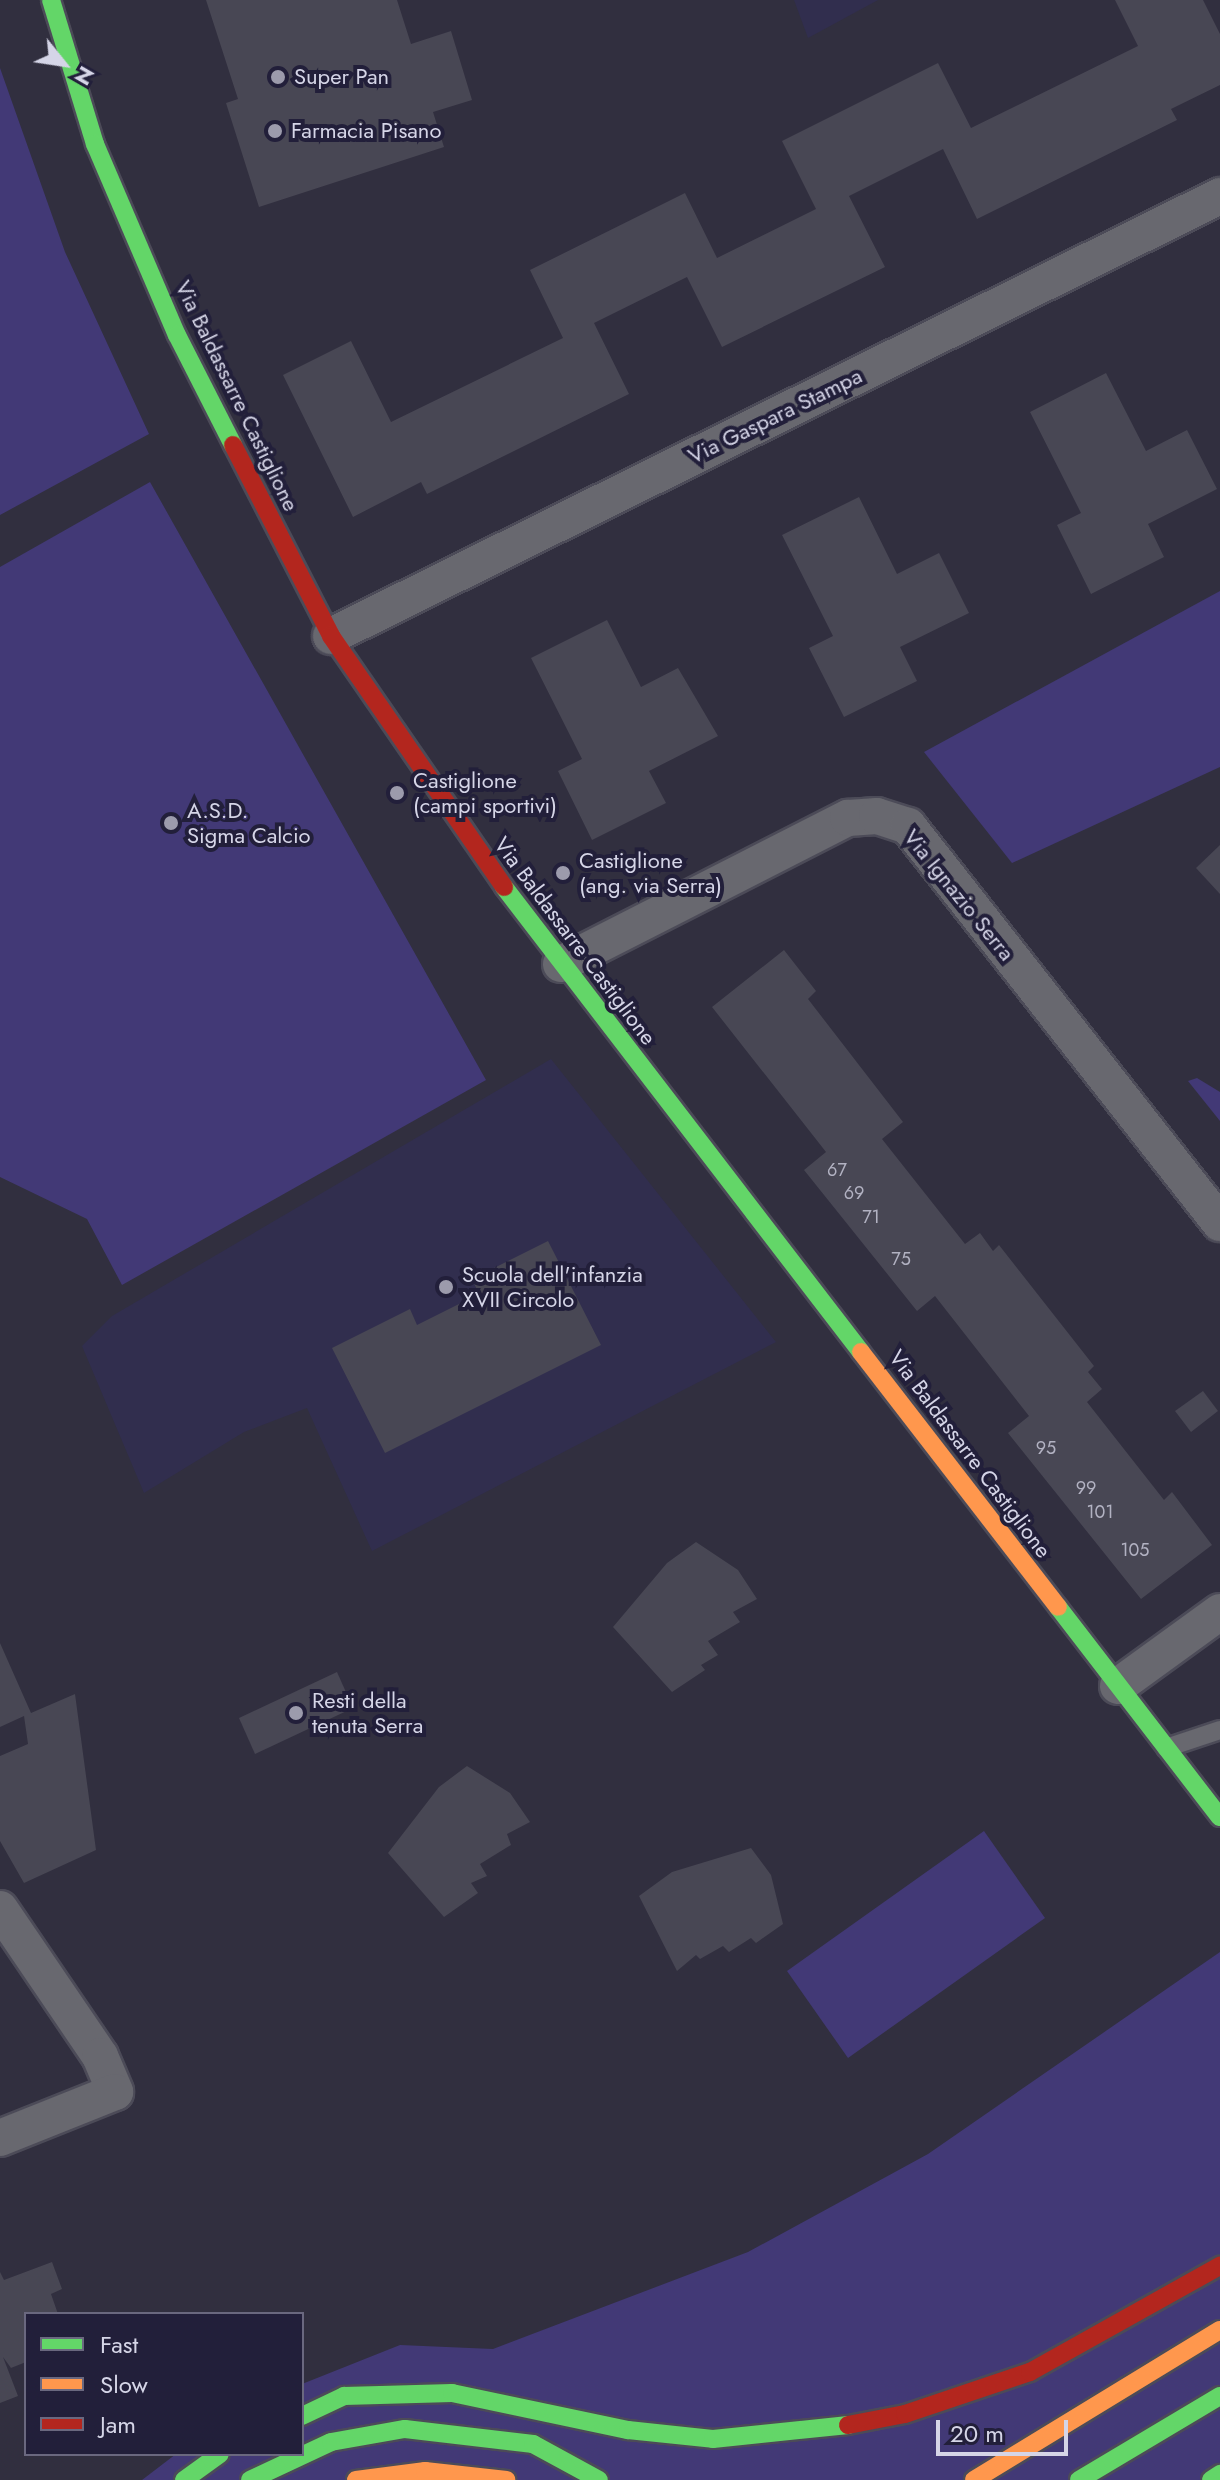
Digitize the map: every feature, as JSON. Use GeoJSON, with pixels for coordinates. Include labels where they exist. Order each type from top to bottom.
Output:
{"type":"FeatureCollection","features":[{"type":"Feature","properties":{"kind":"main road","name":"Via Baldassarre Castiglione"},"geometry":{"type":"LineString","coordinates":[[51,0],[95,144],[177,335],[331,636],[442,804],[561,964],[1220,1817]]}},
{"type":"Feature","properties":{"kind":"main road"},"geometry":{"type":"LineString","coordinates":[[304,2415],[344,2396],[452,2393],[628,2430],[713,2439],[818,2431],[905,2414],[1030,2372],[1220,2266]]}},
{"type":"Feature","properties":{"kind":"main road"},"geometry":{"type":"LineString","coordinates":[[974,2480],[1220,2330]]}},
{"type":"Feature","properties":{"kind":"main road"},"geometry":{"type":"LineString","coordinates":[[1079,2480],[1220,2396]]}},
{"type":"Feature","properties":{"kind":"main road"},"geometry":{"type":"LineString","coordinates":[[304,2455],[331,2442],[405,2429],[463,2431],[533,2444],[599,2480]]}},
{"type":"Feature","properties":{"kind":"main road"},"geometry":{"type":"LineString","coordinates":[[184,2480],[217,2456]]}},
{"type":"Feature","properties":{"kind":"main road"},"geometry":{"type":"LineString","coordinates":[[250,2480],[301,2456]]}},
{"type":"Feature","properties":{"kind":"main road"},"geometry":{"type":"LineString","coordinates":[[356,2480],[425,2471],[507,2480]]}},
{"type":"Feature","properties":{"kind":"main road"},"geometry":{"type":"LineString","coordinates":[[1211,2480],[1220,2474]]}},
{"type":"Feature","properties":{"kind":"street","name":"Via Gaspara Stampa"},"geometry":{"type":"LineString","coordinates":[[331,636],[1220,196]]}},
{"type":"Feature","properties":{"kind":"street","name":"Via Ignazio Serra"},"geometry":{"type":"LineString","coordinates":[[561,964],[848,818],[877,816],[908,826],[1220,1223]]}},
{"type":"Feature","properties":{"kind":"street"},"geometry":{"type":"LineString","coordinates":[[1118,1686],[1220,1612]]}},
{"type":"Feature","properties":{"kind":"street"},"geometry":{"type":"LineString","coordinates":[[0,1909],[100,2056],[115,2092],[0,2138]]}},
{"type":"Feature","properties":{"kind":"lane"},"geometry":{"type":"LineString","coordinates":[[1166,1748],[1220,1730]]}},
{"type":"Feature","properties":{"kind":"shaded area"},"geometry":{"type":"Polygon","coordinates":[[[794,0],[878,0],[808,38],[794,0]]]}},
{"type":"Feature","properties":{"kind":"shaded area"},"geometry":{"type":"Polygon","coordinates":[[[0,68],[65,252],[149,434],[0,515],[0,68]]]}},
{"type":"Feature","properties":{"kind":"shaded area","name":"A.S.D. Sigma Calcio"},"geometry":{"type":"Polygon","coordinates":[[[150,482],[486,1080],[122,1285],[87,1219],[0,1177],[0,567],[150,482]]]}},
{"type":"Feature","properties":{"kind":"shaded area"},"geometry":{"type":"Polygon","coordinates":[[[1220,591],[1220,767],[1012,863],[924,752],[1220,591]]]}},
{"type":"Feature","properties":{"kind":"shaded area","name":"Scuola dell'infanzia XVII Circolo"},"geometry":{"type":"Polygon","coordinates":[[[551,1059],[776,1342],[372,1551],[307,1408],[244,1432],[144,1493],[82,1346],[112,1316],[551,1059]]]}},
{"type":"Feature","properties":{"kind":"shaded area"},"geometry":{"type":"Polygon","coordinates":[[[1197,1078],[1220,1092],[1220,1121],[1188,1081],[1197,1078]]]}},
{"type":"Feature","properties":{"kind":"shaded area"},"geometry":{"type":"Polygon","coordinates":[[[984,1831],[1045,1918],[848,2058],[787,1971],[984,1831]]]}},
{"type":"Feature","properties":{"kind":"shaded area"},"geometry":{"type":"Polygon","coordinates":[[[1220,1952],[1220,2480],[142,2480],[173,2456],[304,2456],[304,2383],[400,2345],[493,2349],[748,2252],[928,2154],[1220,1952]]]}},
{"type":"Feature","properties":{"kind":"building"},"geometry":{"type":"Polygon","coordinates":[[[206,0],[397,0],[411,44],[451,31],[472,100],[433,112],[444,147],[259,207],[226,103],[238,99],[206,0]]]}},
{"type":"Feature","properties":{"kind":"building"},"geometry":{"type":"Polygon","coordinates":[[[1115,0],[1203,0],[1220,34],[1220,85],[1171,109],[1177,120],[977,219],[943,149],[849,196],[885,267],[722,347],[687,277],[594,323],[629,394],[427,494],[421,482],[353,517],[283,375],[351,341],[391,422],[563,338],[530,270],[685,193],[717,258],[816,209],[782,141],[938,63],[971,128],[1138,46],[1115,0]]]}},
{"type":"Feature","properties":{"kind":"building"},"geometry":{"type":"Polygon","coordinates":[[[1106,373],[1146,451],[1187,430],[1217,489],[1148,524],[1164,557],[1091,594],[1057,525],[1081,513],[1030,412],[1106,373]]]}},
{"type":"Feature","properties":{"kind":"building"},"geometry":{"type":"Polygon","coordinates":[[[859,497],[897,574],[939,553],[969,613],[900,647],[917,681],[844,717],[809,648],[833,636],[782,535],[859,497]]]}},
{"type":"Feature","properties":{"kind":"building"},"geometry":{"type":"Polygon","coordinates":[[[607,620],[641,687],[678,668],[718,736],[649,771],[666,803],[592,840],[558,771],[582,759],[531,658],[607,620]]]}},
{"type":"Feature","properties":{"kind":"building"},"geometry":{"type":"Polygon","coordinates":[[[1220,845],[1220,894],[1196,868],[1220,845]]]}},
{"type":"Feature","properties":{"kind":"building"},"geometry":{"type":"Polygon","coordinates":[[[784,950],[816,991],[808,999],[903,1122],[882,1139],[965,1244],[980,1233],[993,1251],[999,1245],[1094,1366],[1088,1372],[1102,1389],[1087,1402],[1164,1500],[1172,1492],[1212,1545],[1141,1599],[1008,1433],[1029,1416],[935,1296],[917,1311],[804,1170],[826,1152],[712,1007],[784,950]]]}},
{"type":"Feature","properties":{"kind":"building"},"geometry":{"type":"Polygon","coordinates":[[[548,1241],[601,1345],[385,1453],[332,1348],[410,1309],[417,1325],[479,1294],[472,1279],[548,1241]]]}},
{"type":"Feature","properties":{"kind":"building"},"geometry":{"type":"Polygon","coordinates":[[[1203,1391],[1218,1411],[1191,1432],[1175,1411],[1203,1391]]]}},
{"type":"Feature","properties":{"kind":"building"},"geometry":{"type":"Polygon","coordinates":[[[696,1542],[738,1570],[757,1599],[733,1612],[740,1622],[708,1641],[718,1655],[701,1665],[705,1670],[672,1692],[613,1627],[667,1563],[696,1542]]]}},
{"type":"Feature","properties":{"kind":"building"},"geometry":{"type":"Polygon","coordinates":[[[0,1643],[31,1713],[75,1694],[96,1850],[24,1883],[0,1841],[0,1756],[28,1744],[24,1716],[0,1727],[0,1643]]]}},
{"type":"Feature","properties":{"kind":"building","name":"Resti della tenuta Serra"},"geometry":{"type":"Polygon","coordinates":[[[337,1672],[353,1708],[255,1754],[239,1718],[337,1672]]]}},
{"type":"Feature","properties":{"kind":"building"},"geometry":{"type":"Polygon","coordinates":[[[467,1766],[510,1793],[530,1822],[507,1834],[511,1845],[480,1864],[487,1876],[471,1883],[478,1893],[444,1917],[388,1853],[439,1787],[467,1766]]]}},
{"type":"Feature","properties":{"kind":"building"},"geometry":{"type":"Polygon","coordinates":[[[751,1848],[771,1875],[783,1924],[756,1943],[751,1938],[729,1952],[723,1946],[700,1959],[696,1955],[677,1971],[639,1896],[672,1872],[751,1848]]]}},
{"type":"Feature","properties":{"kind":"building"},"geometry":{"type":"Polygon","coordinates":[[[52,2262],[62,2289],[51,2294],[57,2312],[24,2312],[24,2363],[11,2368],[3,2357],[18,2396],[0,2403],[0,2272],[4,2280],[52,2262]]]}},
{"type":"Feature","properties":{"kind":"traffic: fast"},"geometry":{"type":"LineString","coordinates":[[51,0],[95,144],[177,335],[233,445]]}},
{"type":"Feature","properties":{"kind":"traffic: fast"},"geometry":{"type":"LineString","coordinates":[[504,887],[861,1352]]}},
{"type":"Feature","properties":{"kind":"traffic: fast"},"geometry":{"type":"LineString","coordinates":[[1058,1607],[1220,1817]]}},
{"type":"Feature","properties":{"kind":"traffic: fast"},"geometry":{"type":"LineString","coordinates":[[304,2415],[344,2396],[452,2393],[628,2430],[713,2439],[848,2425]]}},
{"type":"Feature","properties":{"kind":"traffic: fast"},"geometry":{"type":"LineString","coordinates":[[1079,2480],[1220,2396]]}},
{"type":"Feature","properties":{"kind":"traffic: fast"},"geometry":{"type":"LineString","coordinates":[[304,2455],[331,2442],[405,2429],[533,2444],[599,2480]]}},
{"type":"Feature","properties":{"kind":"traffic: fast"},"geometry":{"type":"LineString","coordinates":[[184,2480],[217,2456]]}},
{"type":"Feature","properties":{"kind":"traffic: fast"},"geometry":{"type":"LineString","coordinates":[[250,2480],[301,2456]]}},
{"type":"Feature","properties":{"kind":"traffic: fast"},"geometry":{"type":"LineString","coordinates":[[1211,2480],[1220,2474]]}},
{"type":"Feature","properties":{"kind":"traffic: slow"},"geometry":{"type":"LineString","coordinates":[[861,1352],[1058,1607]]}},
{"type":"Feature","properties":{"kind":"traffic: slow"},"geometry":{"type":"LineString","coordinates":[[974,2480],[1220,2330]]}},
{"type":"Feature","properties":{"kind":"traffic: slow"},"geometry":{"type":"LineString","coordinates":[[356,2480],[425,2471],[507,2480]]}},
{"type":"Feature","properties":{"kind":"traffic: jam"},"geometry":{"type":"LineString","coordinates":[[233,445],[331,636],[504,887]]}},
{"type":"Feature","properties":{"kind":"traffic: jam"},"geometry":{"type":"LineString","coordinates":[[848,2425],[905,2414],[1030,2372],[1220,2266]]}},
{"type":"Feature","properties":{"kind":"place","name":"Super Pan"},"geometry":{"type":"Point","coordinates":[278,77]}},
{"type":"Feature","properties":{"kind":"place","name":"Farmacia Pisano"},"geometry":{"type":"Point","coordinates":[275,131]}},
{"type":"Feature","properties":{"kind":"place","name":"Castiglione (campi sportivi)"},"geometry":{"type":"Point","coordinates":[397,793]}},
{"type":"Feature","properties":{"kind":"place","name":"A.S.D. Sigma Calcio"},"geometry":{"type":"Point","coordinates":[171,823]}},
{"type":"Feature","properties":{"kind":"place","name":"Castiglione (ang. via Serra)"},"geometry":{"type":"Point","coordinates":[563,873]}},
{"type":"Feature","properties":{"kind":"place","name":"Scuola dell'infanzia XVII Circolo"},"geometry":{"type":"Point","coordinates":[446,1287]}},
{"type":"Feature","properties":{"kind":"place","name":"Resti della tenuta Serra"},"geometry":{"type":"Point","coordinates":[296,1713]}}]}
